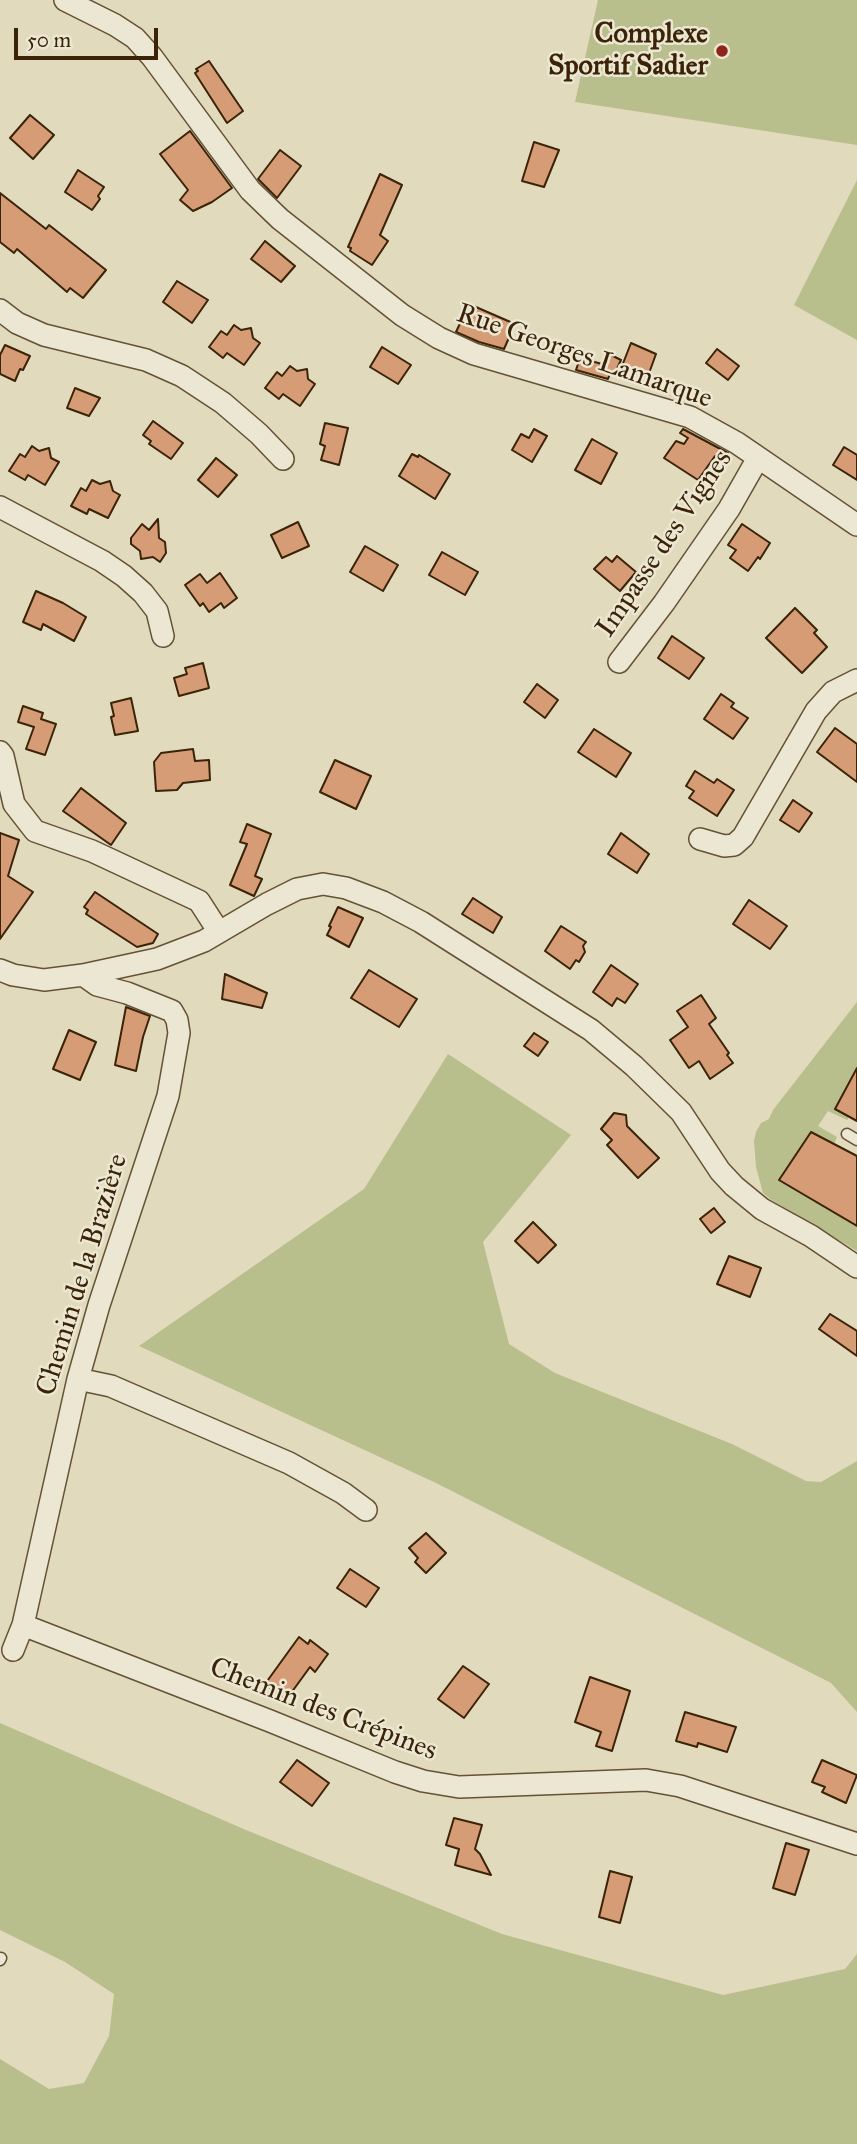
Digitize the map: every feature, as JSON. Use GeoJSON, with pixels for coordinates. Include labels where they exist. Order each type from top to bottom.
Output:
{"type":"FeatureCollection","features":[{"type":"Feature","properties":{"kind":"street","name":"Rue Georges Lamarque"},"geometry":{"type":"LineString","coordinates":[[65,0],[135,38],[250,190],[280,219],[402,315],[439,338],[474,354],[690,417],[737,443],[857,525]]}},
{"type":"Feature","properties":{"kind":"street"},"geometry":{"type":"LineString","coordinates":[[0,310],[17,323],[44,335],[146,360],[182,376],[223,403],[283,459]]}},
{"type":"Feature","properties":{"kind":"street","name":"Impasse des Vignes"},"geometry":{"type":"LineString","coordinates":[[619,662],[722,519],[758,458]]}},
{"type":"Feature","properties":{"kind":"street"},"geometry":{"type":"LineString","coordinates":[[0,508],[102,561],[124,576],[157,611],[163,636]]}},
{"type":"Feature","properties":{"kind":"street"},"geometry":{"type":"LineString","coordinates":[[700,839],[724,846],[734,845],[743,837],[816,711],[833,692],[857,680]]}},
{"type":"Feature","properties":{"kind":"street"},"geometry":{"type":"LineString","coordinates":[[0,752],[14,804],[35,831],[92,851],[199,901],[219,932]]}},
{"type":"Feature","properties":{"kind":"street"},"geometry":{"type":"LineString","coordinates":[[4,976],[44,980],[83,975],[157,959],[204,941],[297,889],[323,884],[346,888],[383,902],[421,922],[591,1030],[634,1066],[681,1112],[720,1171],[734,1186],[762,1209],[811,1236],[857,1268]]}},
{"type":"Feature","properties":{"kind":"street","name":"Chemin de la Brazière"},"geometry":{"type":"LineString","coordinates":[[13,1650],[23,1625],[78,1379],[99,1306],[168,1096],[179,1033],[172,1011],[127,993],[97,985],[83,975]]}},
{"type":"Feature","properties":{"kind":"street"},"geometry":{"type":"LineString","coordinates":[[78,1379],[122,1390],[289,1463],[343,1493],[366,1510]]}},
{"type":"Feature","properties":{"kind":"street","name":"Chemin des Crépines"},"geometry":{"type":"LineString","coordinates":[[23,1625],[423,1781],[460,1787],[646,1780],[680,1786],[857,1844]]}},
{"type":"Feature","properties":{"kind":"green space","name":"Complexe Sportif Sadier"},"geometry":{"type":"Polygon","coordinates":[[[598,0],[857,0],[857,145],[575,102],[598,0]]]}},
{"type":"Feature","properties":{"kind":"green space"},"geometry":{"type":"Polygon","coordinates":[[[857,180],[857,340],[794,305],[857,180]]]}},
{"type":"Feature","properties":{"kind":"green space"},"geometry":{"type":"Polygon","coordinates":[[[857,1002],[857,1077],[835,1109],[849,1117],[847,1120],[828,1111],[818,1126],[837,1137],[834,1144],[857,1226],[857,1251],[763,1193],[756,1167],[754,1141],[761,1123],[769,1119],[773,1110],[857,1002]]]}},
{"type":"Feature","properties":{"kind":"green space"},"geometry":{"type":"Polygon","coordinates":[[[448,1054],[571,1135],[483,1242],[509,1344],[555,1373],[732,1444],[806,1481],[821,1482],[857,1461],[857,1712],[831,1683],[436,1483],[139,1346],[364,1189],[448,1054]]]}},
{"type":"Feature","properties":{"kind":"green space"},"geometry":{"type":"Polygon","coordinates":[[[0,1723],[246,1830],[502,1934],[723,1995],[845,1969],[857,1954],[857,2144],[0,2144],[0,2059],[49,2089],[84,2083],[109,2036],[114,1994],[65,1962],[0,1930],[0,1723]]]}},
{"type":"Feature","properties":{"kind":"building"},"geometry":{"type":"Polygon","coordinates":[[[209,61],[243,111],[227,123],[195,73],[198,71],[196,69],[209,61]]]}},
{"type":"Feature","properties":{"kind":"building"},"geometry":{"type":"Polygon","coordinates":[[[30,115],[54,135],[33,159],[10,138],[30,115]]]}},
{"type":"Feature","properties":{"kind":"building"},"geometry":{"type":"Polygon","coordinates":[[[190,131],[232,188],[193,211],[180,200],[188,190],[160,154],[190,131]]]}},
{"type":"Feature","properties":{"kind":"building"},"geometry":{"type":"Polygon","coordinates":[[[534,142],[559,150],[544,187],[522,181],[534,142]]]}},
{"type":"Feature","properties":{"kind":"building"},"geometry":{"type":"Polygon","coordinates":[[[280,150],[301,166],[277,198],[258,179],[280,150]]]}},
{"type":"Feature","properties":{"kind":"building"},"geometry":{"type":"Polygon","coordinates":[[[78,170],[104,187],[92,210],[65,192],[78,170]]]}},
{"type":"Feature","properties":{"kind":"building"},"geometry":{"type":"Polygon","coordinates":[[[380,174],[402,185],[380,235],[388,241],[372,265],[348,247],[380,174]]]}},
{"type":"Feature","properties":{"kind":"building"},"geometry":{"type":"Polygon","coordinates":[[[0,193],[46,229],[49,225],[106,270],[83,298],[70,288],[67,292],[17,249],[14,253],[0,242],[0,193]]]}},
{"type":"Feature","properties":{"kind":"building"},"geometry":{"type":"Polygon","coordinates":[[[265,241],[295,266],[281,282],[251,259],[265,241]]]}},
{"type":"Feature","properties":{"kind":"building"},"geometry":{"type":"Polygon","coordinates":[[[177,281],[208,300],[192,323],[163,302],[177,281]]]}},
{"type":"Feature","properties":{"kind":"building"},"geometry":{"type":"Polygon","coordinates":[[[469,304],[515,324],[504,349],[456,332],[469,304]]]}},
{"type":"Feature","properties":{"kind":"building"},"geometry":{"type":"Polygon","coordinates":[[[234,325],[241,330],[251,328],[253,338],[260,343],[244,365],[227,353],[223,358],[209,347],[221,331],[227,335],[234,325]]]}},
{"type":"Feature","properties":{"kind":"building"},"geometry":{"type":"Polygon","coordinates":[[[631,343],[656,354],[648,376],[622,366],[631,343]]]}},
{"type":"Feature","properties":{"kind":"building"},"geometry":{"type":"Polygon","coordinates":[[[5,345],[30,356],[15,381],[0,374],[0,355],[5,345]]]}},
{"type":"Feature","properties":{"kind":"building"},"geometry":{"type":"Polygon","coordinates":[[[382,347],[411,365],[398,384],[370,367],[382,347]]]}},
{"type":"Feature","properties":{"kind":"building"},"geometry":{"type":"Polygon","coordinates":[[[717,349],[739,366],[728,380],[706,363],[717,349]]]}},
{"type":"Feature","properties":{"kind":"building"},"geometry":{"type":"Polygon","coordinates":[[[607,353],[621,360],[615,373],[611,371],[608,379],[576,370],[580,358],[602,364],[607,353]]]}},
{"type":"Feature","properties":{"kind":"building"},"geometry":{"type":"Polygon","coordinates":[[[290,366],[297,371],[307,369],[308,379],[315,384],[300,406],[283,394],[279,399],[265,388],[277,372],[282,376],[290,366]]]}},
{"type":"Feature","properties":{"kind":"building"},"geometry":{"type":"Polygon","coordinates":[[[75,388],[100,398],[89,416],[67,408],[75,388]]]}},
{"type":"Feature","properties":{"kind":"building"},"geometry":{"type":"Polygon","coordinates":[[[153,421],[183,443],[171,459],[149,444],[151,441],[143,435],[153,421]]]}},
{"type":"Feature","properties":{"kind":"building"},"geometry":{"type":"Polygon","coordinates":[[[325,423],[348,428],[339,465],[321,460],[325,446],[320,444],[325,423]]]}},
{"type":"Feature","properties":{"kind":"building"},"geometry":{"type":"Polygon","coordinates":[[[534,429],[547,436],[532,462],[512,450],[521,434],[529,438],[534,429]]]}},
{"type":"Feature","properties":{"kind":"building"},"geometry":{"type":"Polygon","coordinates":[[[683,429],[728,453],[723,461],[715,456],[698,480],[664,458],[676,441],[684,444],[688,438],[680,433],[683,429]]]}},
{"type":"Feature","properties":{"kind":"building"},"geometry":{"type":"Polygon","coordinates":[[[592,439],[617,453],[601,484],[575,470],[592,439]]]}},
{"type":"Feature","properties":{"kind":"building"},"geometry":{"type":"Polygon","coordinates":[[[32,446],[39,451],[49,448],[51,458],[59,462],[45,485],[28,475],[25,480],[9,471],[20,454],[25,457],[32,446]]]}},
{"type":"Feature","properties":{"kind":"building"},"geometry":{"type":"Polygon","coordinates":[[[844,447],[857,455],[857,480],[833,465],[844,447]]]}},
{"type":"Feature","properties":{"kind":"building"},"geometry":{"type":"Polygon","coordinates":[[[412,454],[418,457],[419,455],[450,474],[435,499],[399,476],[412,454]]]}},
{"type":"Feature","properties":{"kind":"building"},"geometry":{"type":"Polygon","coordinates":[[[216,458],[237,475],[218,497],[198,480],[216,458]]]}},
{"type":"Feature","properties":{"kind":"building"},"geometry":{"type":"Polygon","coordinates":[[[92,480],[100,484],[110,481],[113,491],[120,495],[108,518],[89,509],[87,514],[71,506],[81,488],[86,491],[92,480]]]}},
{"type":"Feature","properties":{"kind":"building"},"geometry":{"type":"Polygon","coordinates":[[[158,519],[159,538],[165,542],[166,553],[160,562],[153,557],[141,559],[140,551],[131,544],[131,538],[142,524],[149,530],[158,519]]]}},
{"type":"Feature","properties":{"kind":"building"},"geometry":{"type":"Polygon","coordinates":[[[298,522],[309,546],[282,558],[271,535],[298,522]]]}},
{"type":"Feature","properties":{"kind":"building"},"geometry":{"type":"Polygon","coordinates":[[[742,524],[770,543],[748,571],[730,558],[736,550],[728,545],[742,524]]]}},
{"type":"Feature","properties":{"kind":"building"},"geometry":{"type":"Polygon","coordinates":[[[365,546],[398,565],[383,591],[350,572],[365,546]]]}},
{"type":"Feature","properties":{"kind":"building"},"geometry":{"type":"Polygon","coordinates":[[[442,552],[478,572],[465,595],[429,575],[442,552]]]}},
{"type":"Feature","properties":{"kind":"building"},"geometry":{"type":"Polygon","coordinates":[[[617,556],[636,572],[620,591],[594,569],[606,557],[612,562],[617,556]]]}},
{"type":"Feature","properties":{"kind":"building"},"geometry":{"type":"Polygon","coordinates":[[[220,573],[237,598],[224,608],[221,603],[209,612],[203,603],[200,606],[185,585],[200,574],[207,583],[220,573]]]}},
{"type":"Feature","properties":{"kind":"building"},"geometry":{"type":"Polygon","coordinates":[[[36,591],[86,617],[74,641],[43,624],[41,630],[23,622],[36,591]]]}},
{"type":"Feature","properties":{"kind":"building"},"geometry":{"type":"Polygon","coordinates":[[[795,608],[817,630],[814,633],[827,647],[802,673],[766,638],[795,608]]]}},
{"type":"Feature","properties":{"kind":"building"},"geometry":{"type":"Polygon","coordinates":[[[672,636],[704,658],[689,679],[658,658],[672,636]]]}},
{"type":"Feature","properties":{"kind":"building"},"geometry":{"type":"Polygon","coordinates":[[[203,663],[209,688],[179,696],[174,678],[187,674],[185,668],[203,663]]]}},
{"type":"Feature","properties":{"kind":"building"},"geometry":{"type":"Polygon","coordinates":[[[537,684],[558,700],[545,718],[524,702],[537,684]]]}},
{"type":"Feature","properties":{"kind":"building"},"geometry":{"type":"Polygon","coordinates":[[[721,694],[734,703],[731,707],[748,718],[733,739],[704,719],[721,694]]]}},
{"type":"Feature","properties":{"kind":"building"},"geometry":{"type":"Polygon","coordinates":[[[131,698],[138,731],[115,735],[111,703],[131,698]]]}},
{"type":"Feature","properties":{"kind":"building"},"geometry":{"type":"Polygon","coordinates":[[[23,706],[43,713],[41,719],[56,724],[45,755],[26,749],[34,727],[18,722],[23,706]]]}},
{"type":"Feature","properties":{"kind":"building"},"geometry":{"type":"Polygon","coordinates":[[[835,728],[857,744],[857,782],[817,752],[835,728]]]}},
{"type":"Feature","properties":{"kind":"building"},"geometry":{"type":"Polygon","coordinates":[[[594,729],[631,753],[616,777],[578,752],[594,729]]]}},
{"type":"Feature","properties":{"kind":"building"},"geometry":{"type":"Polygon","coordinates":[[[193,749],[195,761],[209,760],[210,780],[183,783],[177,790],[156,791],[154,762],[161,753],[193,749]]]}},
{"type":"Feature","properties":{"kind":"building"},"geometry":{"type":"Polygon","coordinates":[[[335,760],[371,776],[356,809],[320,792],[335,760]]]}},
{"type":"Feature","properties":{"kind":"building"},"geometry":{"type":"Polygon","coordinates":[[[695,771],[714,783],[717,779],[734,790],[717,816],[689,798],[694,791],[686,786],[695,771]]]}},
{"type":"Feature","properties":{"kind":"building"},"geometry":{"type":"Polygon","coordinates":[[[81,788],[126,823],[111,845],[63,811],[81,788]]]}},
{"type":"Feature","properties":{"kind":"building"},"geometry":{"type":"Polygon","coordinates":[[[793,800],[812,813],[799,832],[780,820],[793,800]]]}},
{"type":"Feature","properties":{"kind":"building"},"geometry":{"type":"Polygon","coordinates":[[[247,824],[271,834],[255,876],[262,879],[254,896],[230,885],[247,844],[240,842],[247,824]]]}},
{"type":"Feature","properties":{"kind":"building"},"geometry":{"type":"Polygon","coordinates":[[[0,833],[19,840],[8,876],[33,892],[0,939],[0,833]]]}},
{"type":"Feature","properties":{"kind":"building"},"geometry":{"type":"Polygon","coordinates":[[[621,833],[649,854],[637,873],[608,854],[621,833]]]}},
{"type":"Feature","properties":{"kind":"building"},"geometry":{"type":"Polygon","coordinates":[[[95,892],[158,934],[153,943],[137,947],[86,914],[88,910],[84,907],[95,892]]]}},
{"type":"Feature","properties":{"kind":"building"},"geometry":{"type":"Polygon","coordinates":[[[473,898],[502,917],[493,933],[462,914],[473,898]]]}},
{"type":"Feature","properties":{"kind":"building"},"geometry":{"type":"Polygon","coordinates":[[[749,900],[787,926],[770,949],[733,924],[749,900]]]}},
{"type":"Feature","properties":{"kind":"building"},"geometry":{"type":"Polygon","coordinates":[[[338,907],[363,918],[349,947],[327,935],[338,907]]]}},
{"type":"Feature","properties":{"kind":"building"},"geometry":{"type":"Polygon","coordinates":[[[561,926],[586,942],[583,946],[585,952],[579,962],[576,960],[570,969],[545,951],[561,926]]]}},
{"type":"Feature","properties":{"kind":"building"},"geometry":{"type":"Polygon","coordinates":[[[611,965],[638,984],[625,1003],[617,998],[612,1006],[593,992],[611,965]]]}},
{"type":"Feature","properties":{"kind":"building"},"geometry":{"type":"Polygon","coordinates":[[[369,970],[417,999],[399,1027],[351,998],[369,970]]]}},
{"type":"Feature","properties":{"kind":"building"},"geometry":{"type":"Polygon","coordinates":[[[225,974],[267,993],[262,1008],[222,999],[225,974]]]}},
{"type":"Feature","properties":{"kind":"building"},"geometry":{"type":"Polygon","coordinates":[[[701,995],[716,1018],[709,1024],[733,1063],[710,1079],[699,1061],[689,1068],[670,1040],[688,1027],[677,1011],[701,995]]]}},
{"type":"Feature","properties":{"kind":"building"},"geometry":{"type":"Polygon","coordinates":[[[126,1007],[150,1016],[136,1071],[115,1065],[126,1007]]]}},
{"type":"Feature","properties":{"kind":"building"},"geometry":{"type":"Polygon","coordinates":[[[69,1030],[96,1042],[80,1080],[53,1069],[69,1030]]]}},
{"type":"Feature","properties":{"kind":"building"},"geometry":{"type":"Polygon","coordinates":[[[534,1033],[548,1042],[538,1056],[524,1046],[534,1033]]]}},
{"type":"Feature","properties":{"kind":"building"},"geometry":{"type":"Polygon","coordinates":[[[857,1068],[857,1121],[835,1109],[857,1068]]]}},
{"type":"Feature","properties":{"kind":"building"},"geometry":{"type":"Polygon","coordinates":[[[614,1113],[626,1115],[627,1126],[659,1158],[638,1178],[607,1145],[612,1140],[601,1129],[614,1113]]]}},
{"type":"Feature","properties":{"kind":"building"},"geometry":{"type":"Polygon","coordinates":[[[811,1132],[857,1156],[857,1226],[779,1180],[811,1132]]]}},
{"type":"Feature","properties":{"kind":"building"},"geometry":{"type":"Polygon","coordinates":[[[714,1208],[725,1222],[711,1233],[700,1219],[714,1208]]]}},
{"type":"Feature","properties":{"kind":"building"},"geometry":{"type":"Polygon","coordinates":[[[533,1222],[556,1245],[538,1263],[515,1241],[533,1222]]]}},
{"type":"Feature","properties":{"kind":"building"},"geometry":{"type":"Polygon","coordinates":[[[729,1256],[761,1268],[750,1297],[717,1284],[729,1256]]]}},
{"type":"Feature","properties":{"kind":"building"},"geometry":{"type":"Polygon","coordinates":[[[830,1314],[857,1331],[857,1356],[819,1329],[830,1314]]]}},
{"type":"Feature","properties":{"kind":"building"},"geometry":{"type":"Polygon","coordinates":[[[426,1533],[446,1553],[426,1573],[415,1562],[418,1558],[409,1548],[426,1533]]]}},
{"type":"Feature","properties":{"kind":"building"},"geometry":{"type":"Polygon","coordinates":[[[350,1569],[379,1588],[366,1607],[337,1588],[350,1569]]]}},
{"type":"Feature","properties":{"kind":"building"},"geometry":{"type":"Polygon","coordinates":[[[299,1637],[308,1644],[310,1640],[328,1654],[315,1672],[310,1667],[286,1700],[265,1684],[299,1637]]]}},
{"type":"Feature","properties":{"kind":"building"},"geometry":{"type":"Polygon","coordinates":[[[463,1666],[489,1684],[464,1718],[438,1699],[463,1666]]]}},
{"type":"Feature","properties":{"kind":"building"},"geometry":{"type":"Polygon","coordinates":[[[590,1677],[630,1691],[612,1751],[596,1746],[601,1732],[575,1722],[590,1677]]]}},
{"type":"Feature","properties":{"kind":"building"},"geometry":{"type":"Polygon","coordinates":[[[685,1712],[736,1727],[727,1752],[698,1743],[697,1747],[676,1741],[685,1712]]]}},
{"type":"Feature","properties":{"kind":"building"},"geometry":{"type":"Polygon","coordinates":[[[297,1760],[329,1783],[312,1806],[280,1782],[297,1760]]]}},
{"type":"Feature","properties":{"kind":"building"},"geometry":{"type":"Polygon","coordinates":[[[822,1760],[857,1775],[846,1803],[822,1792],[825,1787],[812,1782],[822,1760]]]}},
{"type":"Feature","properties":{"kind":"building"},"geometry":{"type":"Polygon","coordinates":[[[454,1818],[482,1825],[475,1849],[491,1875],[455,1865],[459,1849],[446,1845],[454,1818]]]}},
{"type":"Feature","properties":{"kind":"building"},"geometry":{"type":"Polygon","coordinates":[[[786,1843],[809,1850],[795,1895],[773,1888],[786,1843]]]}},
{"type":"Feature","properties":{"kind":"building"},"geometry":{"type":"Polygon","coordinates":[[[610,1871],[632,1877],[620,1923],[599,1917],[610,1871]]]}},
{"type":"Feature","properties":{"kind":"place","name":"Complexe Sportif Sadier"},"geometry":{"type":"Point","coordinates":[722,51]}}]}
